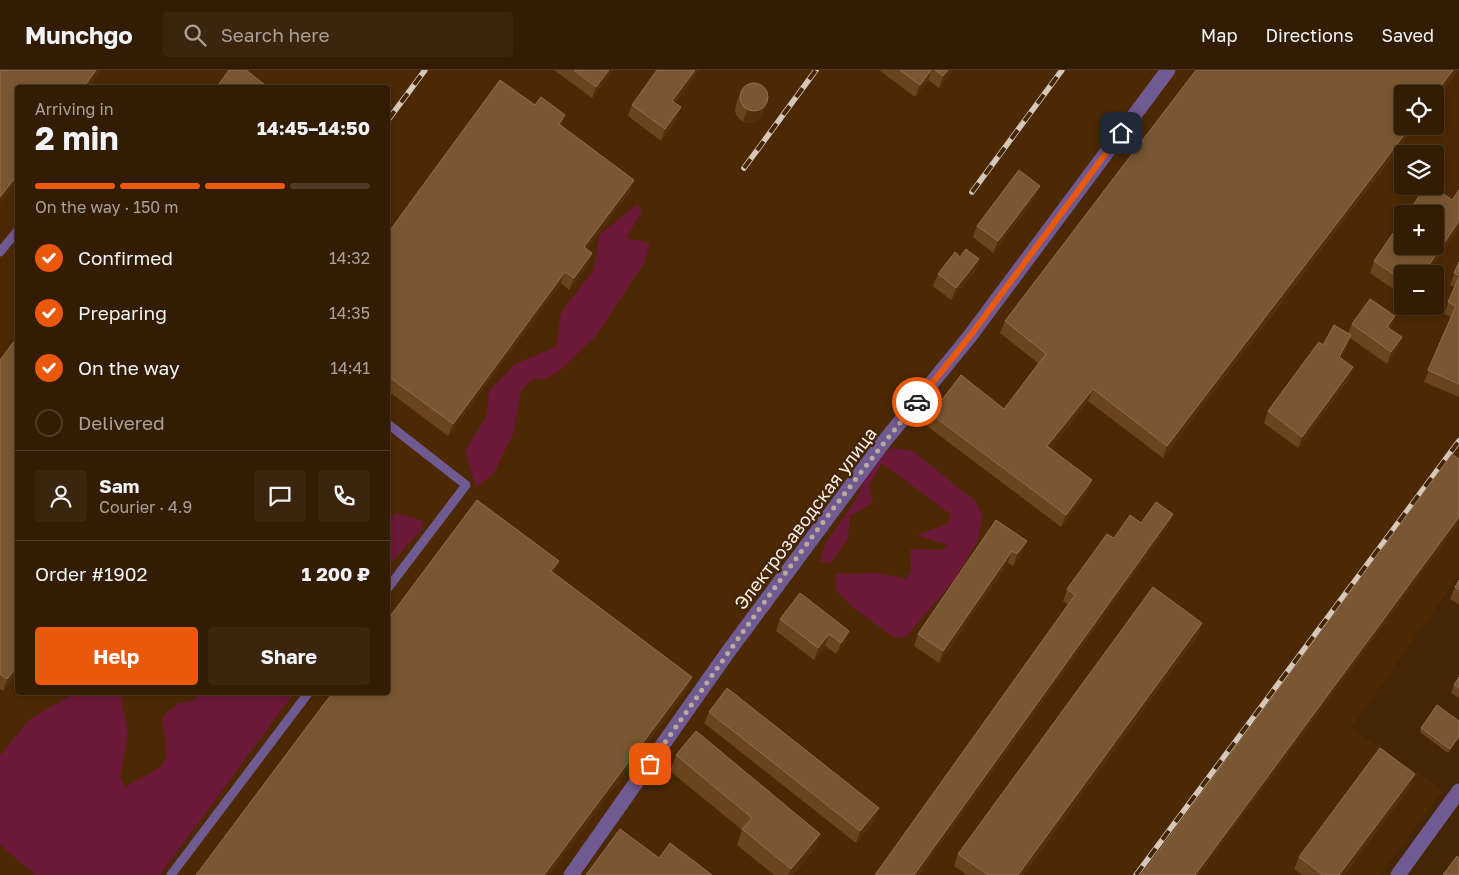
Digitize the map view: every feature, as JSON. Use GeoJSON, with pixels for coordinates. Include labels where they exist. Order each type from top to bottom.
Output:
{"type":"FeatureCollection","features":[{"type":"Feature","properties":{"kind":"street","name":"Электрозаводская улица"},"geometry":{"type":"LineString","coordinates":[[571,875],[764,604],[882,444],[970,336],[1168,70]]}},
{"type":"Feature","properties":{"kind":"street"},"geometry":{"type":"LineString","coordinates":[[1398,875],[1459,791]]}},
{"type":"Feature","properties":{"kind":"lane"},"geometry":{"type":"LineString","coordinates":[[0,252],[15,234]]}},
{"type":"Feature","properties":{"kind":"lane"},"geometry":{"type":"LineString","coordinates":[[390,426],[466,485],[390,585]]}},
{"type":"Feature","properties":{"kind":"lane"},"geometry":{"type":"LineString","coordinates":[[171,875],[307,695]]}},
{"type":"Feature","properties":{"kind":"shaded area"},"geometry":{"type":"Polygon","coordinates":[[[0,70],[1459,70],[1459,575],[1351,728],[1443,790],[1380,875],[0,875],[0,70]]]}},
{"type":"Feature","properties":{"kind":"shaded area"},"geometry":{"type":"Polygon","coordinates":[[[638,204],[642,212],[626,238],[650,243],[644,263],[595,337],[557,373],[542,380],[534,378],[521,391],[513,434],[493,475],[476,487],[465,451],[486,417],[489,391],[515,364],[556,347],[561,312],[593,271],[600,234],[638,204]]]}},
{"type":"Feature","properties":{"kind":"shaded area"},"geometry":{"type":"Polygon","coordinates":[[[892,448],[913,451],[975,501],[983,515],[977,542],[953,582],[906,637],[893,637],[852,607],[836,590],[835,574],[879,573],[905,579],[911,572],[910,549],[942,550],[948,545],[917,535],[948,524],[951,515],[882,463],[869,486],[873,503],[850,516],[848,539],[830,563],[819,562],[826,543],[857,498],[871,464],[892,448]]]}},
{"type":"Feature","properties":{"kind":"shaded area"},"geometry":{"type":"Polygon","coordinates":[[[396,513],[423,521],[420,532],[390,564],[390,519],[396,513]]]}},
{"type":"Feature","properties":{"kind":"shaded area"},"geometry":{"type":"Polygon","coordinates":[[[72,695],[121,695],[128,735],[120,777],[125,787],[161,767],[167,755],[162,717],[179,703],[192,701],[198,695],[293,695],[160,875],[35,875],[0,845],[0,755],[31,718],[72,695]]]}},
{"type":"Feature","properties":{"kind":"building"},"geometry":{"type":"Polygon","coordinates":[[[0,70],[96,70],[85,85],[15,85],[15,178],[0,197],[0,70]]]}},
{"type":"Feature","properties":{"kind":"building"},"geometry":{"type":"Polygon","coordinates":[[[229,70],[246,70],[265,85],[218,85],[229,70]]]}},
{"type":"Feature","properties":{"kind":"building"},"geometry":{"type":"Polygon","coordinates":[[[574,70],[609,70],[596,87],[574,70]]]}},
{"type":"Feature","properties":{"kind":"building"},"geometry":{"type":"Polygon","coordinates":[[[657,70],[695,70],[672,101],[681,107],[665,129],[632,105],[657,70]]]}},
{"type":"Feature","properties":{"kind":"building"},"geometry":{"type":"Polygon","coordinates":[[[900,70],[931,70],[920,85],[900,70]]]}},
{"type":"Feature","properties":{"kind":"building"},"geometry":{"type":"Polygon","coordinates":[[[935,70],[948,70],[943,76],[935,70]]]}},
{"type":"Feature","properties":{"kind":"building"},"geometry":{"type":"Polygon","coordinates":[[[1196,70],[1453,70],[1442,85],[1394,85],[1394,135],[1404,135],[1397,145],[1394,145],[1394,148],[1167,446],[1093,389],[1047,446],[1092,480],[1066,515],[931,414],[961,375],[1004,409],[1046,354],[1005,321],[1196,70]]]}},
{"type":"Feature","properties":{"kind":"building"},"geometry":{"type":"Polygon","coordinates":[[[500,80],[535,105],[541,97],[565,115],[559,124],[634,180],[584,247],[592,253],[574,278],[565,272],[453,424],[390,377],[390,230],[500,80]]]}},
{"type":"Feature","properties":{"kind":"building"},"geometry":{"type":"Polygon","coordinates":[[[754,83],[764,87],[768,97],[764,107],[754,111],[744,107],[740,97],[744,87],[754,83]]]}},
{"type":"Feature","properties":{"kind":"building"},"geometry":{"type":"Polygon","coordinates":[[[1019,170],[1040,186],[998,241],[977,226],[1019,170]]]}},
{"type":"Feature","properties":{"kind":"building"},"geometry":{"type":"Polygon","coordinates":[[[1459,190],[1459,221],[1444,243],[1444,205],[1413,205],[1420,195],[1444,194],[1452,200],[1459,190]]]}},
{"type":"Feature","properties":{"kind":"building"},"geometry":{"type":"Polygon","coordinates":[[[1394,232],[1394,255],[1436,255],[1429,265],[1394,265],[1394,275],[1374,261],[1394,232]]]}},
{"type":"Feature","properties":{"kind":"building"},"geometry":{"type":"Polygon","coordinates":[[[966,249],[979,259],[956,288],[938,274],[955,252],[960,257],[966,249]]]}},
{"type":"Feature","properties":{"kind":"building"},"geometry":{"type":"Polygon","coordinates":[[[1459,262],[1459,275],[1454,273],[1459,262]]]}},
{"type":"Feature","properties":{"kind":"building"},"geometry":{"type":"Polygon","coordinates":[[[1459,277],[1459,384],[1428,370],[1456,306],[1448,302],[1459,277]]]}},
{"type":"Feature","properties":{"kind":"building"},"geometry":{"type":"Polygon","coordinates":[[[1370,299],[1395,316],[1387,327],[1402,337],[1391,352],[1352,324],[1370,299]]]}},
{"type":"Feature","properties":{"kind":"building"},"geometry":{"type":"Polygon","coordinates":[[[1334,325],[1351,335],[1339,357],[1353,367],[1302,437],[1268,411],[1319,342],[1323,345],[1334,325]]]}},
{"type":"Feature","properties":{"kind":"building"},"geometry":{"type":"Polygon","coordinates":[[[15,340],[15,669],[7,679],[0,674],[0,360],[15,340]]]}},
{"type":"Feature","properties":{"kind":"building"},"geometry":{"type":"Polygon","coordinates":[[[1452,454],[1459,459],[1459,517],[1195,875],[1141,875],[1452,454]]]}},
{"type":"Feature","properties":{"kind":"building"},"geometry":{"type":"Polygon","coordinates":[[[477,500],[559,561],[551,571],[692,677],[544,875],[196,875],[331,695],[390,695],[390,616],[477,500]]]}},
{"type":"Feature","properties":{"kind":"building"},"geometry":{"type":"Polygon","coordinates":[[[1156,502],[1173,514],[914,875],[875,875],[1075,595],[1067,589],[1107,534],[1114,538],[1130,515],[1141,523],[1156,502]]]}},
{"type":"Feature","properties":{"kind":"building"},"geometry":{"type":"Polygon","coordinates":[[[996,520],[1027,541],[1017,554],[1012,551],[943,651],[918,634],[996,520]]]}},
{"type":"Feature","properties":{"kind":"building"},"geometry":{"type":"Polygon","coordinates":[[[1459,580],[1459,590],[1455,587],[1459,580]]]}},
{"type":"Feature","properties":{"kind":"building"},"geometry":{"type":"Polygon","coordinates":[[[1153,587],[1202,623],[1018,875],[988,875],[958,854],[1153,587]]]}},
{"type":"Feature","properties":{"kind":"building"},"geometry":{"type":"Polygon","coordinates":[[[800,593],[849,631],[841,643],[829,634],[818,648],[780,619],[800,593]]]}},
{"type":"Feature","properties":{"kind":"building"},"geometry":{"type":"Polygon","coordinates":[[[1459,677],[1459,688],[1454,685],[1459,677]]]}},
{"type":"Feature","properties":{"kind":"building"},"geometry":{"type":"Polygon","coordinates":[[[727,688],[879,808],[860,831],[709,712],[727,688]]]}},
{"type":"Feature","properties":{"kind":"building"},"geometry":{"type":"Polygon","coordinates":[[[1437,705],[1459,721],[1459,736],[1450,749],[1421,728],[1437,705]]]}},
{"type":"Feature","properties":{"kind":"building"},"geometry":{"type":"Polygon","coordinates":[[[696,731],[820,834],[791,869],[742,829],[752,818],[676,755],[696,731]]]}},
{"type":"Feature","properties":{"kind":"building"},"geometry":{"type":"Polygon","coordinates":[[[1380,748],[1415,774],[1339,875],[1323,875],[1299,857],[1380,748]]]}},
{"type":"Feature","properties":{"kind":"building"},"geometry":{"type":"Polygon","coordinates":[[[620,829],[659,858],[670,843],[712,875],[586,875],[620,829]]]}},
{"type":"Feature","properties":{"kind":"building"},"geometry":{"type":"Polygon","coordinates":[[[1457,856],[1459,858],[1459,875],[1443,875],[1457,856]]]}},
{"type":"Feature","properties":{"kind":"railway"},"geometry":{"type":"LineString","coordinates":[[390,117],[425,70]]}},
{"type":"Feature","properties":{"kind":"railway"},"geometry":{"type":"LineString","coordinates":[[744,168],[816,70]]}},
{"type":"Feature","properties":{"kind":"railway"},"geometry":{"type":"LineString","coordinates":[[972,192],[1062,70]]}},
{"type":"Feature","properties":{"kind":"railway"},"geometry":{"type":"LineString","coordinates":[[1136,875],[1459,441]]}},
{"type":"Feature","properties":{"kind":"way so far"},"geometry":{"type":"LineString","coordinates":[[650,764],[728,652],[882,444],[917,402]]}},
{"type":"Feature","properties":{"kind":"route"},"geometry":{"type":"LineString","coordinates":[[917,402],[970,336],[1121,133]]}}]}
